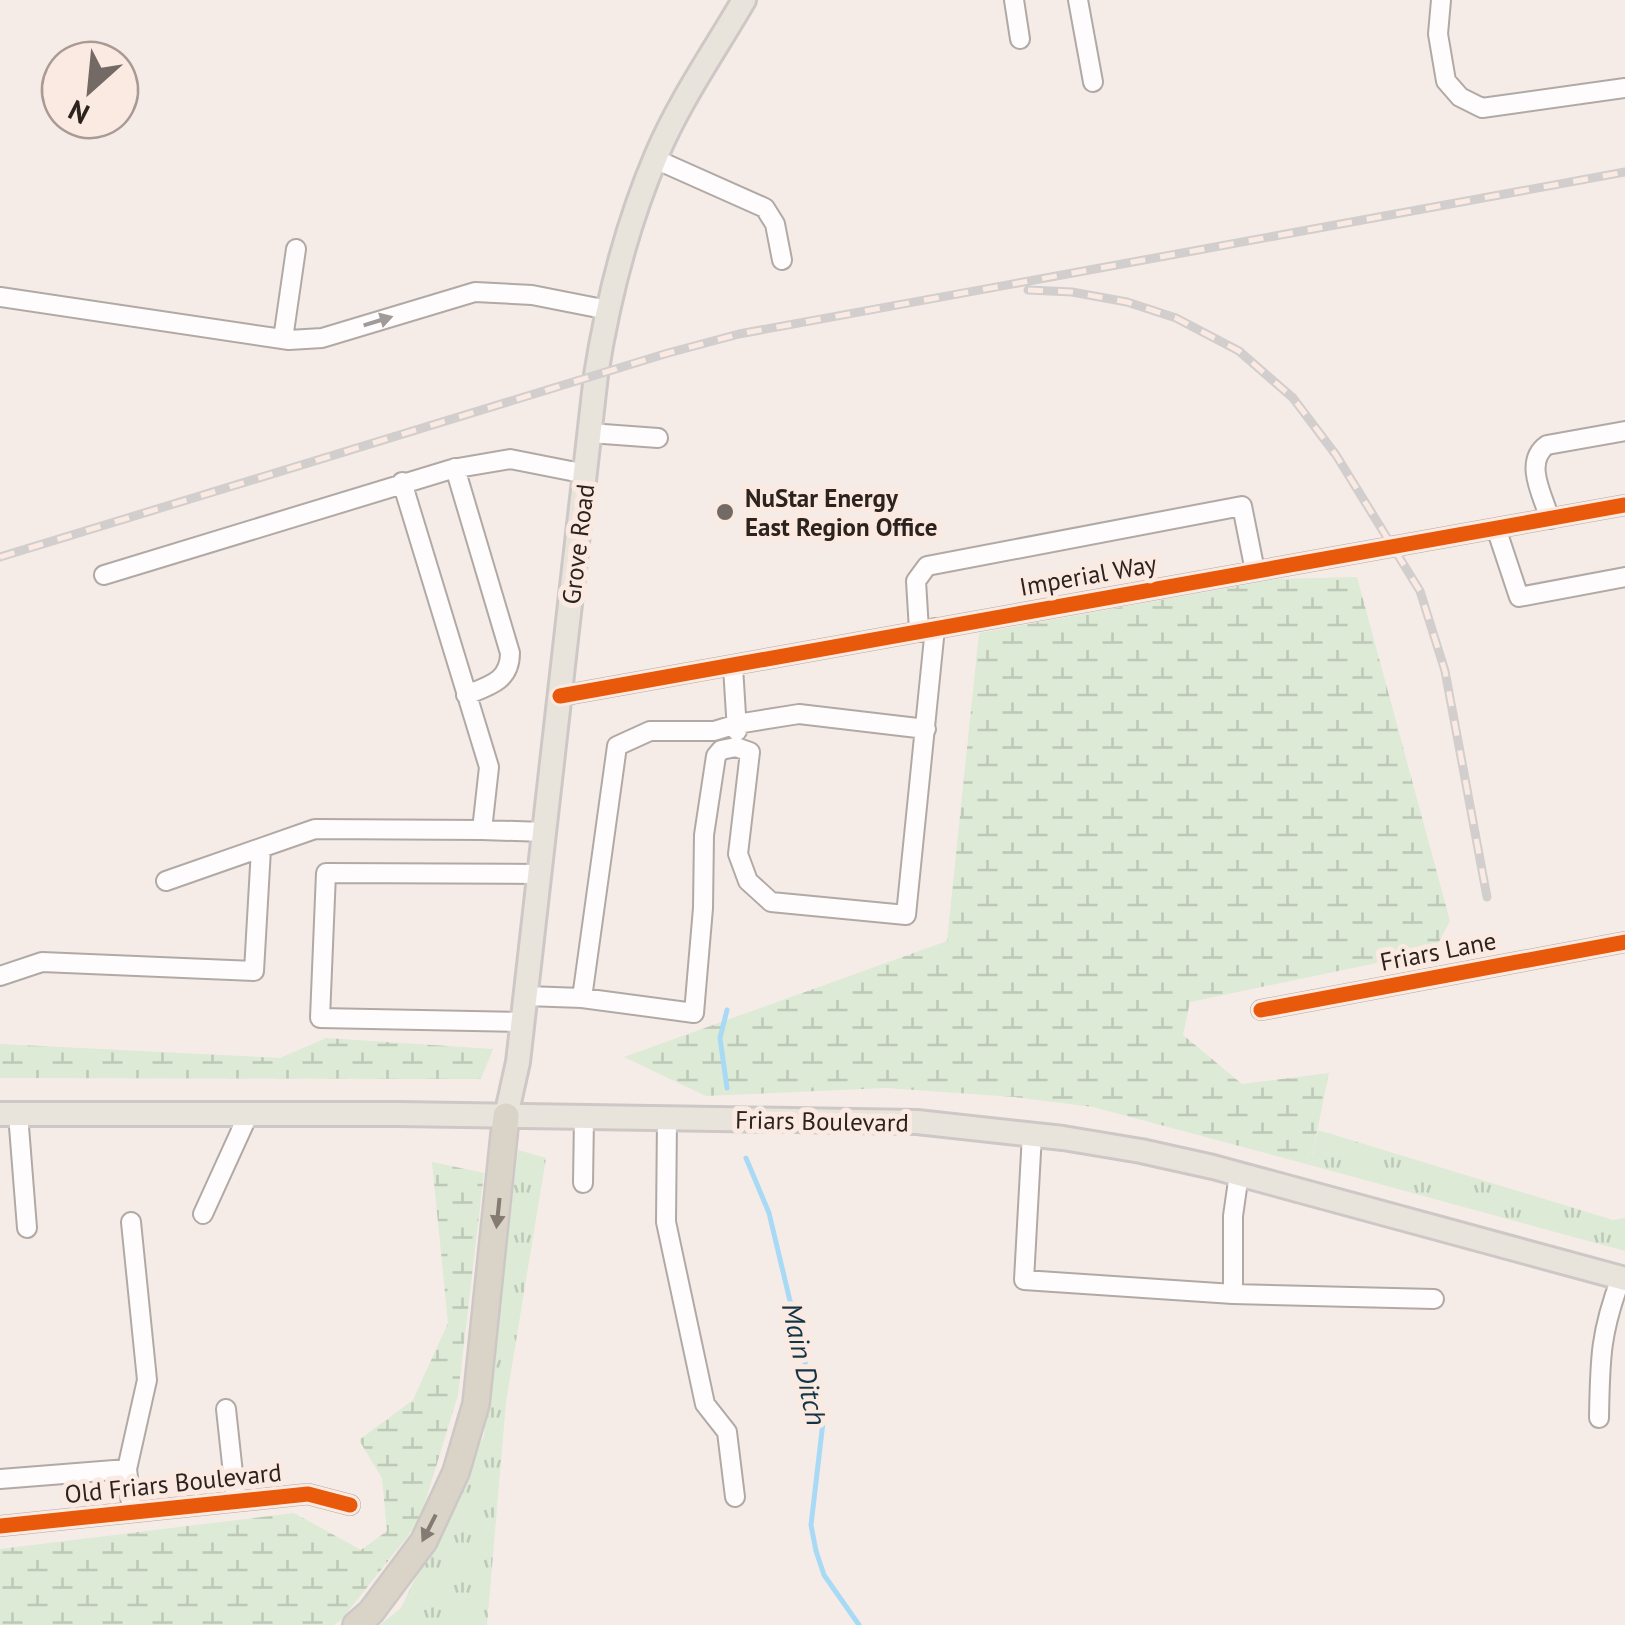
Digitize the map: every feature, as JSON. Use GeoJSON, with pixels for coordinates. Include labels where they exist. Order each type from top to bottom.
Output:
{"type":"FeatureCollection","features":[{"type":"Feature","properties":{"kind":"highway"},"geometry":{"type":"LineString","coordinates":[[356,1625],[371,1612],[424,1541],[456,1472],[472,1421],[506,1116]]}},
{"type":"Feature","properties":{"kind":"main road","name":"Grove Road"},"geometry":{"type":"LineString","coordinates":[[506,1116],[523,1022],[596,375],[608,310],[632,217],[655,159],[744,0]]}},
{"type":"Feature","properties":{"kind":"main road","name":"Friars Boulevard"},"geometry":{"type":"LineString","coordinates":[[9,1114],[917,1122],[1141,1150],[1623,1278]]}},
{"type":"Feature","properties":{"kind":"street"},"geometry":{"type":"LineString","coordinates":[[1014,0],[1020,39]]}},
{"type":"Feature","properties":{"kind":"street"},"geometry":{"type":"LineString","coordinates":[[1078,0],[1093,82]]}},
{"type":"Feature","properties":{"kind":"street"},"geometry":{"type":"LineString","coordinates":[[1441,0],[1438,34],[1446,81],[1460,98],[1482,108],[1625,88]]}},
{"type":"Feature","properties":{"kind":"street"},"geometry":{"type":"LineString","coordinates":[[655,159],[765,208],[775,224],[782,260]]}},
{"type":"Feature","properties":{"kind":"street"},"geometry":{"type":"LineString","coordinates":[[283,339],[296,249]]}},
{"type":"Feature","properties":{"kind":"street"},"geometry":{"type":"LineString","coordinates":[[0,297],[283,339],[322,338],[475,292],[532,295],[608,310]]}},
{"type":"Feature","properties":{"kind":"street"},"geometry":{"type":"LineString","coordinates":[[1550,519],[1534,462],[1538,451],[1547,445],[1625,431]]}},
{"type":"Feature","properties":{"kind":"street"},"geometry":{"type":"LineString","coordinates":[[590,433],[658,438]]}},
{"type":"Feature","properties":{"kind":"street"},"geometry":{"type":"LineString","coordinates":[[104,575],[455,468],[510,459],[586,474]]}},
{"type":"Feature","properties":{"kind":"street"},"geometry":{"type":"LineString","coordinates":[[455,468],[510,653],[510,666],[503,677],[492,686],[466,695]]}},
{"type":"Feature","properties":{"kind":"street"},"geometry":{"type":"LineString","coordinates":[[402,482],[489,767],[482,830]]}},
{"type":"Feature","properties":{"kind":"street","name":"Imperial Way"},"geometry":{"type":"LineString","coordinates":[[560,696],[1625,505]]}},
{"type":"Feature","properties":{"kind":"street"},"geometry":{"type":"LineString","coordinates":[[526,996],[582,998],[694,1013],[703,908],[704,834],[716,756],[721,750],[736,747],[750,752],[738,854],[748,881],[771,902],[906,914],[926,729],[927,629],[916,581],[927,566],[1242,506],[1255,571]]}},
{"type":"Feature","properties":{"kind":"street"},"geometry":{"type":"LineString","coordinates":[[1496,528],[1519,597],[1625,576]]}},
{"type":"Feature","properties":{"kind":"street"},"geometry":{"type":"LineString","coordinates":[[733,667],[736,747]]}},
{"type":"Feature","properties":{"kind":"street"},"geometry":{"type":"LineString","coordinates":[[582,998],[617,746],[650,731],[714,731],[800,714],[926,729]]}},
{"type":"Feature","properties":{"kind":"street"},"geometry":{"type":"LineString","coordinates":[[166,881],[315,829],[545,832]]}},
{"type":"Feature","properties":{"kind":"street"},"geometry":{"type":"LineString","coordinates":[[0,976],[42,962],[254,971],[260,849]]}},
{"type":"Feature","properties":{"kind":"street"},"geometry":{"type":"LineString","coordinates":[[523,1022],[320,1018],[326,873],[540,874]]}},
{"type":"Feature","properties":{"kind":"street","name":"Friars Lane"},"geometry":{"type":"LineString","coordinates":[[1261,1010],[1625,942]]}},
{"type":"Feature","properties":{"kind":"street"},"geometry":{"type":"LineString","coordinates":[[9,1114],[27,1228]]}},
{"type":"Feature","properties":{"kind":"street"},"geometry":{"type":"LineString","coordinates":[[203,1214],[249,1114]]}},
{"type":"Feature","properties":{"kind":"street"},"geometry":{"type":"LineString","coordinates":[[583,1183],[584,1118]]}},
{"type":"Feature","properties":{"kind":"street"},"geometry":{"type":"LineString","coordinates":[[667,1118],[666,1222],[705,1404],[727,1432],[735,1497]]}},
{"type":"Feature","properties":{"kind":"street"},"geometry":{"type":"LineString","coordinates":[[1032,1134],[1024,1280],[1233,1294],[1434,1299]]}},
{"type":"Feature","properties":{"kind":"street"},"geometry":{"type":"LineString","coordinates":[[1233,1294],[1233,1216],[1240,1174]]}},
{"type":"Feature","properties":{"kind":"street"},"geometry":{"type":"LineString","coordinates":[[131,1222],[147,1380],[127,1468],[132,1512]]}},
{"type":"Feature","properties":{"kind":"street"},"geometry":{"type":"LineString","coordinates":[[1599,1418],[1600,1347],[1608,1312],[1623,1278]]}},
{"type":"Feature","properties":{"kind":"street"},"geometry":{"type":"LineString","coordinates":[[226,1410],[236,1501]]}},
{"type":"Feature","properties":{"kind":"street"},"geometry":{"type":"LineString","coordinates":[[0,1479],[127,1468]]}},
{"type":"Feature","properties":{"kind":"street","name":"Old Friars Boulevard"},"geometry":{"type":"LineString","coordinates":[[0,1526],[308,1494],[350,1505]]}},
{"type":"Feature","properties":{"kind":"green space"},"geometry":{"type":"Polygon","coordinates":[[[1357,577],[1450,921],[1434,951],[1190,1002],[1183,1035],[1242,1084],[1329,1073],[1310,1165],[1093,1107],[1015,1097],[886,1088],[706,1096],[624,1057],[947,941],[979,633],[1278,579],[1357,577]]]}},
{"type":"Feature","properties":{"kind":"green space"},"geometry":{"type":"Polygon","coordinates":[[[326,1038],[493,1049],[481,1079],[0,1078],[0,1044],[280,1058],[326,1038]]]}},
{"type":"Feature","properties":{"kind":"green space"},"geometry":{"type":"Polygon","coordinates":[[[1318,1130],[1613,1220],[1625,1218],[1625,1251],[1310,1165],[1318,1130]]]}},
{"type":"Feature","properties":{"kind":"green space"},"geometry":{"type":"Polygon","coordinates":[[[518,1150],[546,1158],[506,1402],[487,1625],[380,1625],[401,1608],[484,1436],[518,1150]]]}},
{"type":"Feature","properties":{"kind":"green space"},"geometry":{"type":"Polygon","coordinates":[[[432,1162],[484,1173],[458,1395],[419,1522],[341,1620],[334,1625],[0,1625],[0,1549],[294,1513],[361,1550],[387,1531],[382,1478],[359,1440],[413,1400],[448,1323],[432,1162]]]}},
{"type":"Feature","properties":{"kind":"waterway","name":"Main Ditch"},"geometry":{"type":"LineString","coordinates":[[727,1010],[720,1038],[727,1088]]}},
{"type":"Feature","properties":{"kind":"waterway","name":"Main Ditch"},"geometry":{"type":"LineString","coordinates":[[746,1158],[769,1213],[802,1337],[806,1371],[823,1422],[811,1525],[816,1551],[824,1575],[859,1625]]}},
{"type":"Feature","properties":{"kind":"railway"},"geometry":{"type":"LineString","coordinates":[[0,557],[739,334],[1625,172]]}},
{"type":"Feature","properties":{"kind":"railway"},"geometry":{"type":"LineString","coordinates":[[1028,290],[1072,292],[1127,302],[1176,318],[1239,351],[1293,398],[1336,455],[1420,591],[1445,671],[1487,897]]}},
{"type":"Feature","properties":{"kind":"cycle path"},"geometry":{"type":"LineString","coordinates":[[560,696],[1625,505]]}},
{"type":"Feature","properties":{"kind":"cycle path"},"geometry":{"type":"LineString","coordinates":[[1261,1010],[1625,942]]}},
{"type":"Feature","properties":{"kind":"cycle path"},"geometry":{"type":"LineString","coordinates":[[0,1526],[308,1494],[350,1505]]}},
{"type":"Feature","properties":{"kind":"place","name":"NuStar Energy East Region Office"},"geometry":{"type":"Point","coordinates":[725,512]}}]}
